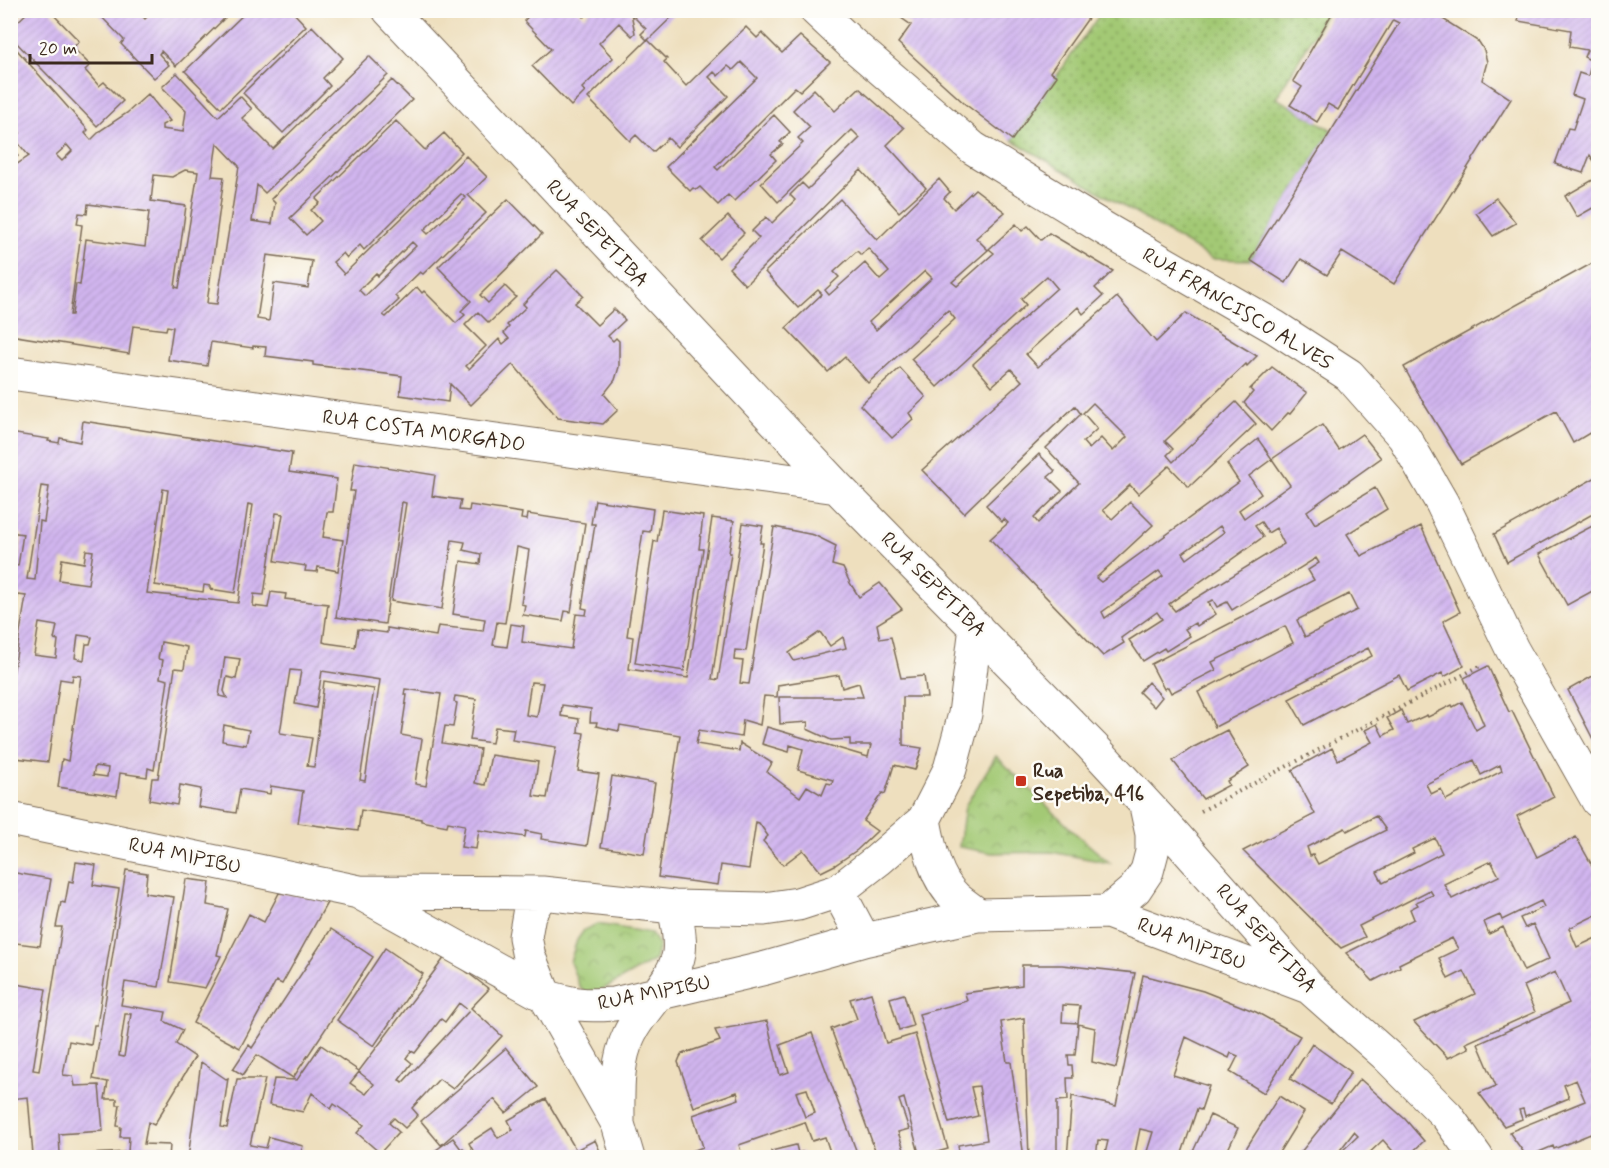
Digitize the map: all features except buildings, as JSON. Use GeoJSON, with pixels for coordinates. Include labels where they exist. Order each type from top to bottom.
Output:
{"type":"FeatureCollection","features":[{"type":"Feature","properties":{"kind":"street","name":"RUA SEPETIBA"},"geometry":{"type":"LineString","coordinates":[[389,10],[837,486],[1092,746],[1310,988],[1387,1056],[1447,1116],[1477,1158]]}},
{"type":"Feature","properties":{"kind":"street","name":"RUA FRANCISCO ALVES"},"geometry":{"type":"LineString","coordinates":[[816,10],[852,44],[973,147],[1105,229],[1275,327],[1349,375],[1404,437],[1442,503],[1512,649],[1599,801]]}},
{"type":"Feature","properties":{"kind":"street","name":"RUA COSTA MORGADO"},"geometry":{"type":"LineString","coordinates":[[10,373],[837,486]]}},
{"type":"Feature","properties":{"kind":"street","name":"RUA MIPIBU"},"geometry":{"type":"LineString","coordinates":[[10,819],[359,892],[542,892],[674,907],[764,909],[798,904],[838,891],[924,820],[950,769],[965,714],[976,627]]}},
{"type":"Feature","properties":{"kind":"street","name":"RUA MIPIBU"},"geometry":{"type":"LineString","coordinates":[[1108,912],[1135,889],[1148,871],[1152,852],[1152,834],[1157,817]]}},
{"type":"Feature","properties":{"kind":"street"},"geometry":{"type":"LineString","coordinates":[[924,820],[928,843],[944,883],[955,897],[978,915]]}},
{"type":"Feature","properties":{"kind":"street"},"geometry":{"type":"LineString","coordinates":[[838,891],[864,940]]}},
{"type":"Feature","properties":{"kind":"street","name":"RUA MIPIBU"},"geometry":{"type":"LineString","coordinates":[[359,892],[545,996],[568,1004],[588,1006],[614,1004],[655,996],[864,940],[978,915],[1108,912],[1310,988]]}},
{"type":"Feature","properties":{"kind":"street"},"geometry":{"type":"LineString","coordinates":[[542,892],[529,914],[525,937],[529,957],[545,996],[618,1124],[628,1158]]}},
{"type":"Feature","properties":{"kind":"street"},"geometry":{"type":"LineString","coordinates":[[618,1124],[621,1056],[629,1034],[671,972],[678,955],[679,935],[674,907]]}},
{"type":"Feature","properties":{"kind":"path"},"geometry":{"type":"LineString","coordinates":[[1157,817],[1512,649]]}},
{"type":"Feature","properties":{"kind":"green space"},"geometry":{"type":"Polygon","coordinates":[[[1102,11],[1328,11],[1276,98],[1332,130],[1250,260],[1212,259],[1012,140],[1102,11]]]}},
{"type":"Feature","properties":{"kind":"green space"},"geometry":{"type":"Polygon","coordinates":[[[996,756],[1075,833],[1110,863],[1051,852],[992,853],[959,847],[965,806],[996,756]]]}},
{"type":"Feature","properties":{"kind":"green space"},"geometry":{"type":"Polygon","coordinates":[[[597,924],[651,933],[659,945],[655,960],[591,996],[580,988],[570,962],[577,940],[584,930],[597,924]]]}},
{"type":"Feature","properties":{"kind":"place","name":"Rua Sepetiba, 416"},"geometry":{"type":"Point","coordinates":[1021,781]}}]}
